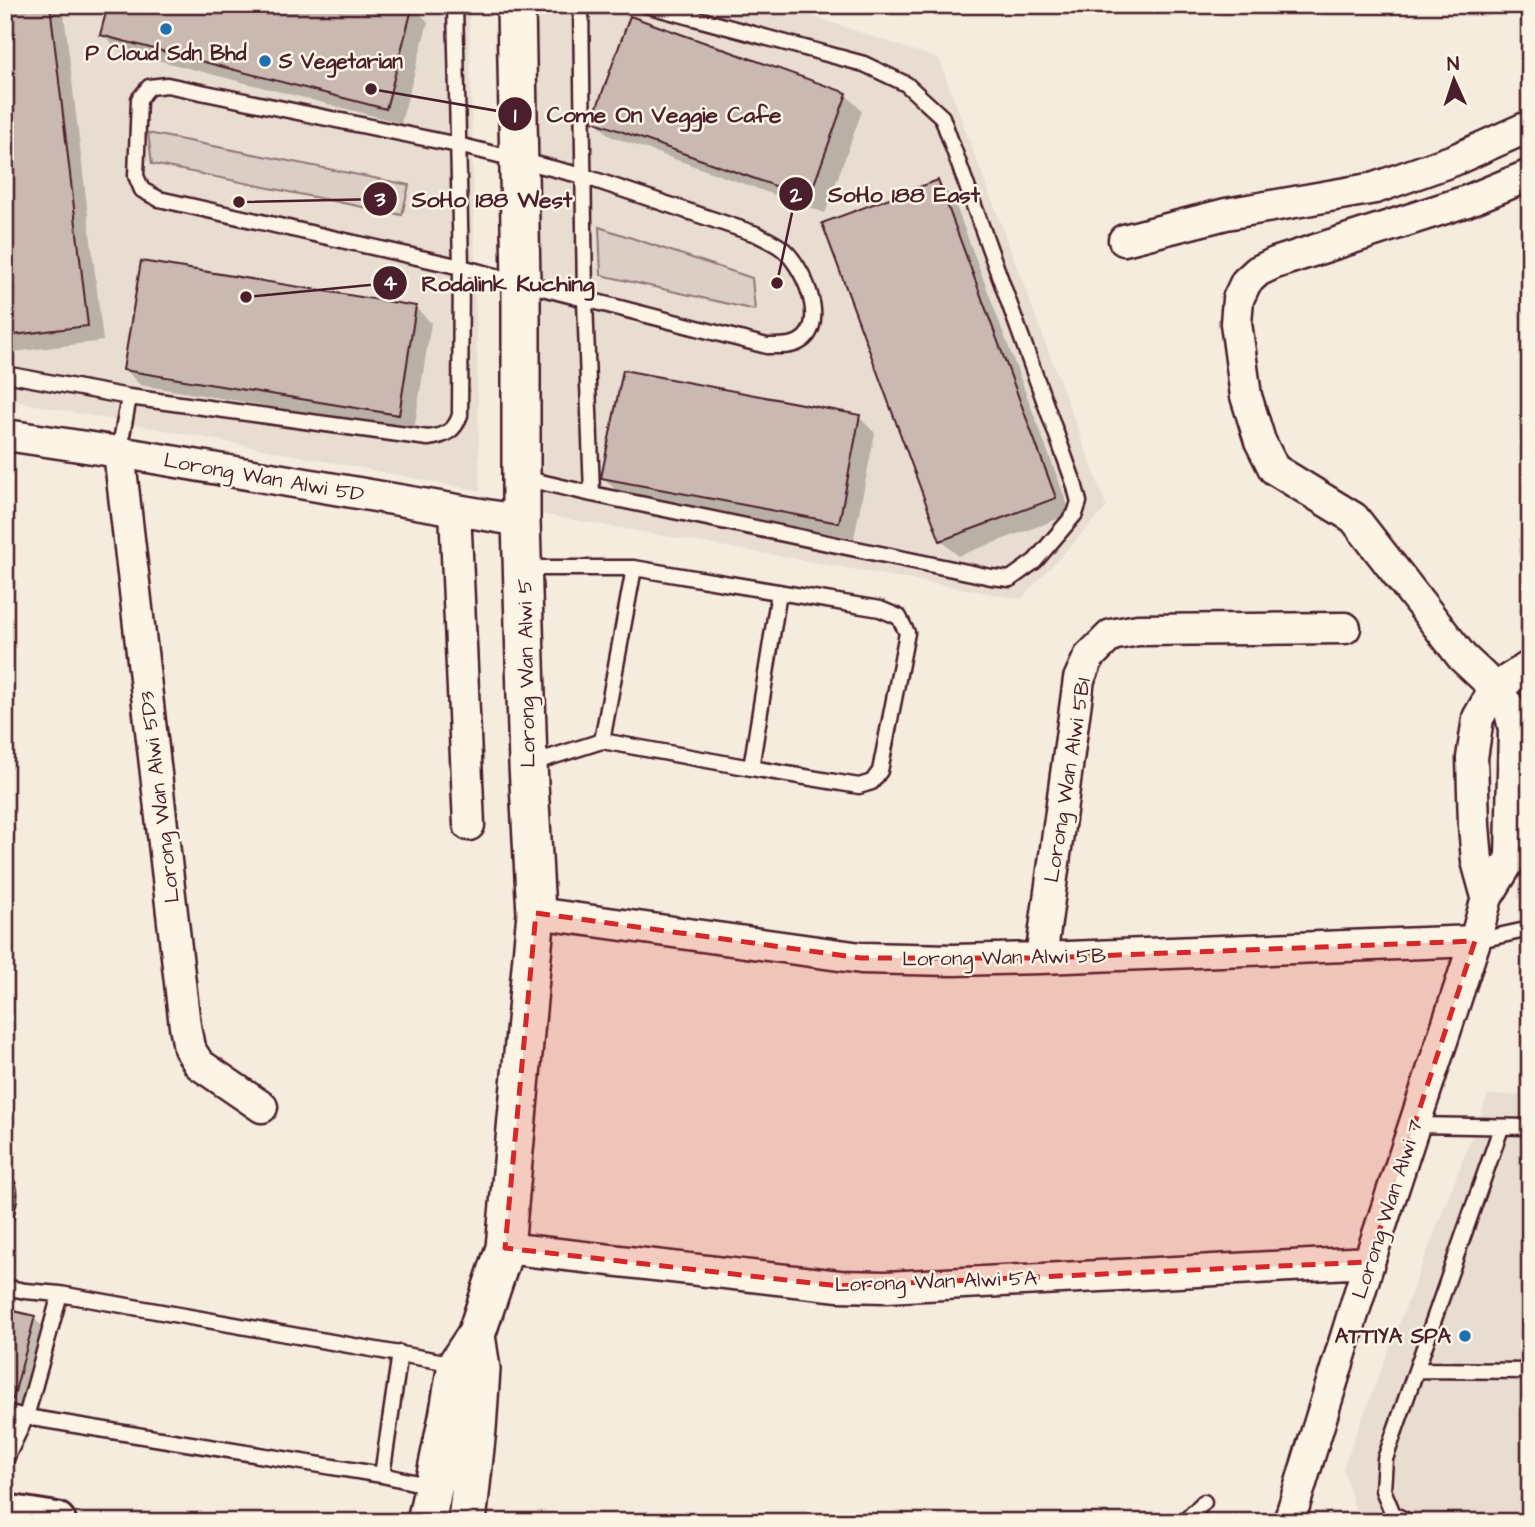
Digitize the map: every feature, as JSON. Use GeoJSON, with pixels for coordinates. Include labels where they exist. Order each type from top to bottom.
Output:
{"type":"FeatureCollection","features":[{"type":"Feature","properties":{"kind":"main road"},"geometry":{"type":"LineString","coordinates":[[5,1514],[55,1522]]}},
{"type":"Feature","properties":{"kind":"street","name":"Lorong Wan Alwi 5"},"geometry":{"type":"LineString","coordinates":[[426,1522],[448,1418],[505,1248],[536,914],[528,765],[521,521],[521,283],[516,5]]}},
{"type":"Feature","properties":{"kind":"street"},"geometry":{"type":"LineString","coordinates":[[1124,240],[1226,214],[1375,188],[1454,160],[1530,126]]}},
{"type":"Feature","properties":{"kind":"street"},"geometry":{"type":"LineString","coordinates":[[1487,897],[1511,858],[1514,729],[1509,707],[1495,688],[1462,657],[1354,518],[1274,469],[1260,441],[1246,396],[1236,323],[1238,299],[1246,282],[1258,271],[1275,263],[1467,201],[1530,175]]}},
{"type":"Feature","properties":{"kind":"street","name":"Lorong Wan Alwi 5D"},"geometry":{"type":"LineString","coordinates":[[6,435],[521,521]]}},
{"type":"Feature","properties":{"kind":"street","name":"Lorong Wan Alwi 5D3"},"geometry":{"type":"LineString","coordinates":[[119,452],[189,1048],[199,1064],[262,1107]]}},
{"type":"Feature","properties":{"kind":"street"},"geometry":{"type":"LineString","coordinates":[[454,510],[470,825]]}},
{"type":"Feature","properties":{"kind":"street","name":"Lorong Wan Alwi 5B1"},"geometry":{"type":"LineString","coordinates":[[1041,958],[1079,679],[1089,657],[1111,635],[1138,631],[1345,628]]}},
{"type":"Feature","properties":{"kind":"street"},"geometry":{"type":"LineString","coordinates":[[1487,897],[1477,861],[1474,825],[1472,758],[1478,718],[1495,688],[1530,666]]}},
{"type":"Feature","properties":{"kind":"street","name":"Lorong Wan Alwi 7"},"geometry":{"type":"LineString","coordinates":[[1289,1522],[1369,1262],[1475,941],[1487,897]]}},
{"type":"Feature","properties":{"kind":"street","name":"Lorong Wan Alwi 5B"},"geometry":{"type":"LineString","coordinates":[[536,914],[861,958],[1041,958],[1475,941]]}},
{"type":"Feature","properties":{"kind":"street","name":"Lorong Wan Alwi 5A"},"geometry":{"type":"LineString","coordinates":[[505,1248],[839,1286],[886,1287],[1369,1262]]}},
{"type":"Feature","properties":{"kind":"street","name":"Lorong Wan Alwi 5"},"geometry":{"type":"LineString","coordinates":[[467,1522],[477,1429],[471,1356]]}},
{"type":"Feature","properties":{"kind":"lane"},"geometry":{"type":"LineString","coordinates":[[5,374],[129,397],[428,438],[450,432],[460,415],[461,267],[455,5]]}},
{"type":"Feature","properties":{"kind":"lane"},"geometry":{"type":"LineString","coordinates":[[581,5],[585,300],[592,494]]}},
{"type":"Feature","properties":{"kind":"lane"},"geometry":{"type":"LineString","coordinates":[[521,477],[592,494],[1010,579],[1035,561],[1075,514],[1079,502],[942,117],[906,84],[864,64],[646,5]]}},
{"type":"Feature","properties":{"kind":"lane"},"geometry":{"type":"LineString","coordinates":[[167,85],[458,145],[583,176],[756,234],[782,247],[799,268],[810,291],[813,316],[810,331],[801,341],[787,346],[767,346],[461,267],[159,199],[142,190],[136,176],[139,99],[149,87],[167,85]]}},
{"type":"Feature","properties":{"kind":"lane"},"geometry":{"type":"LineString","coordinates":[[119,452],[129,397]]}},
{"type":"Feature","properties":{"kind":"lane"},"geometry":{"type":"LineString","coordinates":[[523,568],[634,568],[880,608],[899,617],[907,633],[880,771],[872,782],[859,786],[602,741],[528,765]]}},
{"type":"Feature","properties":{"kind":"lane"},"geometry":{"type":"LineString","coordinates":[[602,741],[634,568]]}},
{"type":"Feature","properties":{"kind":"lane"},"geometry":{"type":"LineString","coordinates":[[751,768],[779,592]]}},
{"type":"Feature","properties":{"kind":"lane"},"geometry":{"type":"LineString","coordinates":[[1475,941],[1530,929]]}},
{"type":"Feature","properties":{"kind":"lane"},"geometry":{"type":"LineString","coordinates":[[1414,1125],[1530,1127]]}},
{"type":"Feature","properties":{"kind":"lane"},"geometry":{"type":"LineString","coordinates":[[1409,1522],[1393,1514],[1383,1490],[1385,1459],[1501,1128]]}},
{"type":"Feature","properties":{"kind":"lane"},"geometry":{"type":"LineString","coordinates":[[5,1182],[9,1185],[10,1192],[5,1216]]}},
{"type":"Feature","properties":{"kind":"lane"},"geometry":{"type":"LineString","coordinates":[[5,1287],[60,1294],[400,1353],[471,1356]]}},
{"type":"Feature","properties":{"kind":"lane"},"geometry":{"type":"LineString","coordinates":[[6,1455],[26,1417],[60,1294]]}},
{"type":"Feature","properties":{"kind":"lane"},"geometry":{"type":"LineString","coordinates":[[382,1475],[400,1353]]}},
{"type":"Feature","properties":{"kind":"lane"},"geometry":{"type":"LineString","coordinates":[[1416,1370],[1530,1371]]}},
{"type":"Feature","properties":{"kind":"lane"},"geometry":{"type":"LineString","coordinates":[[5,1412],[382,1475],[433,1487]]}},
{"type":"Feature","properties":{"kind":"lane"},"geometry":{"type":"LineString","coordinates":[[1184,1522],[1205,1503]]}},
{"type":"Feature","properties":{"kind":"highlighted area"},"geometry":{"type":"Polygon","coordinates":[[[536,913],[861,958],[1041,958],[1475,941],[1369,1262],[839,1286],[505,1248],[536,913]]]}},
{"type":"Feature","properties":{"kind":"shaded area"},"geometry":{"type":"Polygon","coordinates":[[[5,5],[469,5],[480,491],[5,399],[5,5]]]}},
{"type":"Feature","properties":{"kind":"shaded area"},"geometry":{"type":"Polygon","coordinates":[[[528,5],[776,5],[939,59],[1107,507],[1021,599],[535,513],[528,5]]]}},
{"type":"Feature","properties":{"kind":"shaded area"},"geometry":{"type":"Polygon","coordinates":[[[148,133],[409,185],[402,215],[152,164],[148,133]]]}},
{"type":"Feature","properties":{"kind":"shaded area"},"geometry":{"type":"Polygon","coordinates":[[[599,227],[752,278],[755,310],[601,275],[599,227]]]}},
{"type":"Feature","properties":{"kind":"shaded area"},"geometry":{"type":"Polygon","coordinates":[[[1488,1095],[1530,1095],[1530,1522],[1359,1522],[1343,1468],[1488,1095]]]}},
{"type":"Feature","properties":{"kind":"building"},"geometry":{"type":"Polygon","coordinates":[[[5,5],[50,5],[88,326],[5,336],[5,5]]]}},
{"type":"Feature","properties":{"kind":"building"},"geometry":{"type":"Polygon","coordinates":[[[108,5],[413,5],[386,109],[100,35],[108,5]]]}},
{"type":"Feature","properties":{"kind":"building"},"geometry":{"type":"Polygon","coordinates":[[[630,16],[847,93],[809,198],[592,121],[630,16]]]}},
{"type":"Feature","properties":{"kind":"building"},"geometry":{"type":"Polygon","coordinates":[[[938,180],[1056,498],[940,541],[822,223],[938,180]]]}},
{"type":"Feature","properties":{"kind":"building"},"geometry":{"type":"Polygon","coordinates":[[[141,261],[416,306],[399,415],[123,370],[141,261]]]}},
{"type":"Feature","properties":{"kind":"building"},"geometry":{"type":"Polygon","coordinates":[[[623,370],[860,415],[839,523],[601,478],[623,370]]]}},
{"type":"Feature","properties":{"kind":"building"},"geometry":{"type":"Polygon","coordinates":[[[5,1309],[35,1316],[13,1399],[5,1397],[5,1309]]]}},
{"type":"Feature","properties":{"kind":"place","name":"P Cloud Sdn Bhd"},"geometry":{"type":"Point","coordinates":[166,29]}},
{"type":"Feature","properties":{"kind":"place","name":"S Vegetarian"},"geometry":{"type":"Point","coordinates":[265,61]}},
{"type":"Feature","properties":{"kind":"place","name":"Come On Veggie Cafe"},"geometry":{"type":"Point","coordinates":[371,89]}},
{"type":"Feature","properties":{"kind":"place","name":"SoHo 188 West"},"geometry":{"type":"Point","coordinates":[239,202]}},
{"type":"Feature","properties":{"kind":"place","name":"SoHo 188 East"},"geometry":{"type":"Point","coordinates":[777,283]}},
{"type":"Feature","properties":{"kind":"place","name":"Rodalink Kuching"},"geometry":{"type":"Point","coordinates":[246,297]}},
{"type":"Feature","properties":{"kind":"place","name":"ATTIYA SPA"},"geometry":{"type":"Point","coordinates":[1465,1336]}}]}
